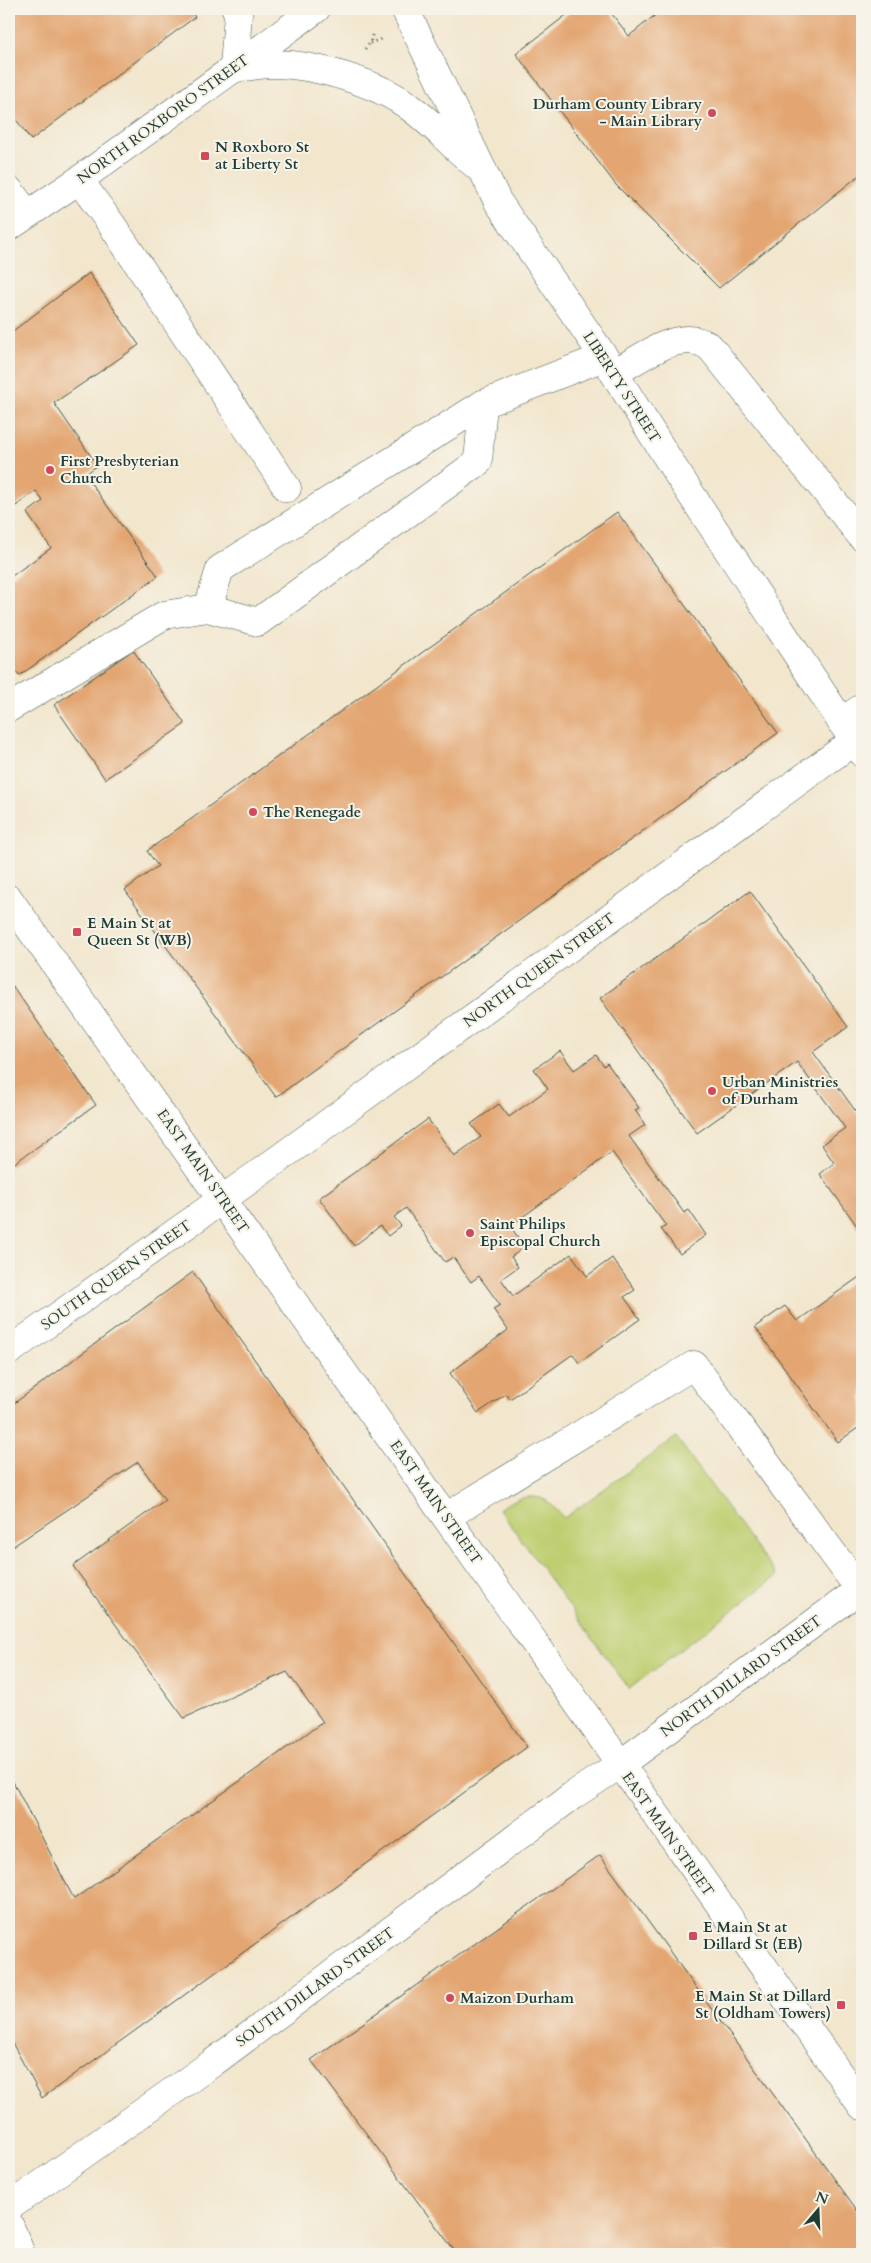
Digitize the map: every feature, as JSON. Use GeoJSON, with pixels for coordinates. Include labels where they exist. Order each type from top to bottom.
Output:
{"type":"FeatureCollection","features":[{"type":"Feature","properties":{"kind":"street"},"geometry":{"type":"LineString","coordinates":[[236,9],[238,14],[234,68],[274,64],[317,70],[358,82],[411,107],[461,154],[483,171]]}},
{"type":"Feature","properties":{"kind":"street","name":"NORTH ROXBORO STREET"},"geometry":{"type":"LineString","coordinates":[[18,221],[79,180],[316,9]]}},
{"type":"Feature","properties":{"kind":"street","name":"LIBERTY STREET"},"geometry":{"type":"LineString","coordinates":[[405,9],[498,202],[855,731]]}},
{"type":"Feature","properties":{"kind":"street"},"geometry":{"type":"LineString","coordinates":[[79,180],[112,225],[287,488]]}},
{"type":"Feature","properties":{"kind":"street"},"geometry":{"type":"LineString","coordinates":[[9,190],[18,221]]}},
{"type":"Feature","properties":{"kind":"street"},"geometry":{"type":"LineString","coordinates":[[208,608],[220,569],[483,404],[609,365],[686,338],[703,342],[710,347],[862,537]]}},
{"type":"Feature","properties":{"kind":"street"},"geometry":{"type":"LineString","coordinates":[[9,708],[164,616],[208,608],[258,622],[478,462],[483,404]]}},
{"type":"Feature","properties":{"kind":"street","name":"NORTH QUEEN STREET"},"geometry":{"type":"LineString","coordinates":[[224,1199],[855,731]]}},
{"type":"Feature","properties":{"kind":"street","name":"EAST MAIN STREET"},"geometry":{"type":"LineString","coordinates":[[9,899],[224,1199],[619,1765],[862,2106]]}},
{"type":"Feature","properties":{"kind":"street","name":"SOUTH QUEEN STREET"},"geometry":{"type":"LineString","coordinates":[[9,1351],[224,1199]]}},
{"type":"Feature","properties":{"kind":"street"},"geometry":{"type":"LineString","coordinates":[[446,1517],[694,1365],[861,1589]]}},
{"type":"Feature","properties":{"kind":"street","name":"NORTH DILLARD STREET"},"geometry":{"type":"LineString","coordinates":[[619,1765],[861,1589]]}},
{"type":"Feature","properties":{"kind":"street","name":"SOUTH DILLARD STREET"},"geometry":{"type":"LineString","coordinates":[[9,2207],[211,2064],[572,1796],[619,1765]]}},
{"type":"Feature","properties":{"kind":"street"},"geometry":{"type":"LineString","coordinates":[[9,2224],[22,2254]]}},
{"type":"Feature","properties":{"kind":"path"},"geometry":{"type":"LineString","coordinates":[[370,43],[390,37]]}},
{"type":"Feature","properties":{"kind":"green space"},"geometry":{"type":"Polygon","coordinates":[[[676,1437],[777,1576],[629,1689],[499,1509],[510,1502],[522,1498],[535,1497],[547,1501],[564,1518],[676,1437]]]}},
{"type":"Feature","properties":{"kind":"building"},"geometry":{"type":"Polygon","coordinates":[[[17,9],[189,9],[195,17],[31,140],[9,110],[9,15],[17,9]]]}},
{"type":"Feature","properties":{"kind":"building","name":"Durham County Library - Main Library"},"geometry":{"type":"Polygon","coordinates":[[[574,9],[608,9],[629,36],[663,9],[862,9],[862,173],[719,288],[616,185],[516,54],[574,9]]]}},
{"type":"Feature","properties":{"kind":"building","name":"First Presbyterian Church"},"geometry":{"type":"Polygon","coordinates":[[[89,273],[139,345],[54,403],[97,465],[85,475],[158,576],[19,676],[9,662],[9,578],[51,548],[27,513],[43,501],[36,491],[9,511],[9,334],[89,273]]]}},
{"type":"Feature","properties":{"kind":"building"},"geometry":{"type":"Polygon","coordinates":[[[617,512],[778,733],[276,1097],[125,890],[158,866],[147,851],[617,512]]]}},
{"type":"Feature","properties":{"kind":"building"},"geometry":{"type":"Polygon","coordinates":[[[9,516],[16,527],[9,533],[9,516]]]}},
{"type":"Feature","properties":{"kind":"building"},"geometry":{"type":"Polygon","coordinates":[[[133,650],[185,724],[105,779],[54,705],[133,650]]]}},
{"type":"Feature","properties":{"kind":"building","name":"Urban Ministries of Durham"},"geometry":{"type":"Polygon","coordinates":[[[750,891],[848,1027],[813,1052],[862,1120],[862,1233],[820,1174],[834,1163],[822,1145],[845,1128],[797,1062],[697,1133],[600,998],[750,891]]]}},
{"type":"Feature","properties":{"kind":"building"},"geometry":{"type":"Polygon","coordinates":[[[9,981],[96,1105],[9,1167],[9,981]]]}},
{"type":"Feature","properties":{"kind":"building","name":"Saint Philips Episcopal Church"},"geometry":{"type":"Polygon","coordinates":[[[560,1051],[574,1070],[596,1055],[604,1066],[607,1063],[639,1108],[635,1110],[645,1125],[629,1136],[684,1213],[689,1210],[706,1235],[680,1254],[661,1229],[666,1226],[612,1152],[510,1226],[525,1247],[511,1257],[518,1267],[501,1279],[513,1296],[571,1254],[587,1276],[612,1258],[635,1290],[624,1297],[640,1319],[579,1363],[573,1354],[510,1399],[506,1394],[478,1413],[450,1373],[508,1330],[493,1309],[500,1305],[479,1276],[471,1282],[453,1257],[445,1262],[406,1208],[394,1217],[401,1226],[388,1236],[380,1226],[354,1246],[319,1198],[428,1119],[454,1156],[481,1137],[471,1124],[499,1104],[509,1117],[548,1089],[534,1069],[560,1051]]]}},
{"type":"Feature","properties":{"kind":"building"},"geometry":{"type":"Polygon","coordinates":[[[193,1272],[527,1747],[42,2098],[9,2037],[9,1774],[74,1899],[323,1722],[287,1672],[184,1718],[73,1566],[165,1500],[138,1462],[9,1549],[9,1407],[193,1272]]]}},
{"type":"Feature","properties":{"kind":"building"},"geometry":{"type":"Polygon","coordinates":[[[862,1275],[862,1425],[838,1442],[755,1327],[785,1306],[797,1321],[862,1275]]]}},
{"type":"Feature","properties":{"kind":"building"},"geometry":{"type":"Polygon","coordinates":[[[600,1855],[862,2217],[862,2254],[457,2254],[311,2060],[600,1855]]]}},
{"type":"Feature","properties":{"kind":"place","name":"Durham County Library - Main Library"},"geometry":{"type":"Point","coordinates":[712,113]}},
{"type":"Feature","properties":{"kind":"place","name":"N Roxboro St at Liberty St"},"geometry":{"type":"Point","coordinates":[205,156]}},
{"type":"Feature","properties":{"kind":"place","name":"First Presbyterian Church"},"geometry":{"type":"Point","coordinates":[50,470]}},
{"type":"Feature","properties":{"kind":"place","name":"The Renegade"},"geometry":{"type":"Point","coordinates":[253,812]}},
{"type":"Feature","properties":{"kind":"place","name":"E Main St at Queen St (WB)"},"geometry":{"type":"Point","coordinates":[77,932]}},
{"type":"Feature","properties":{"kind":"place","name":"Urban Ministries of Durham"},"geometry":{"type":"Point","coordinates":[712,1091]}},
{"type":"Feature","properties":{"kind":"place","name":"Saint Philips Episcopal Church"},"geometry":{"type":"Point","coordinates":[470,1233]}},
{"type":"Feature","properties":{"kind":"place","name":"E Main St at Dillard St (EB)"},"geometry":{"type":"Point","coordinates":[693,1936]}},
{"type":"Feature","properties":{"kind":"place","name":"Maizon Durham"},"geometry":{"type":"Point","coordinates":[450,1998]}},
{"type":"Feature","properties":{"kind":"place","name":"E Main St at Dillard St (Oldham Towers)"},"geometry":{"type":"Point","coordinates":[841,2005]}}]}
